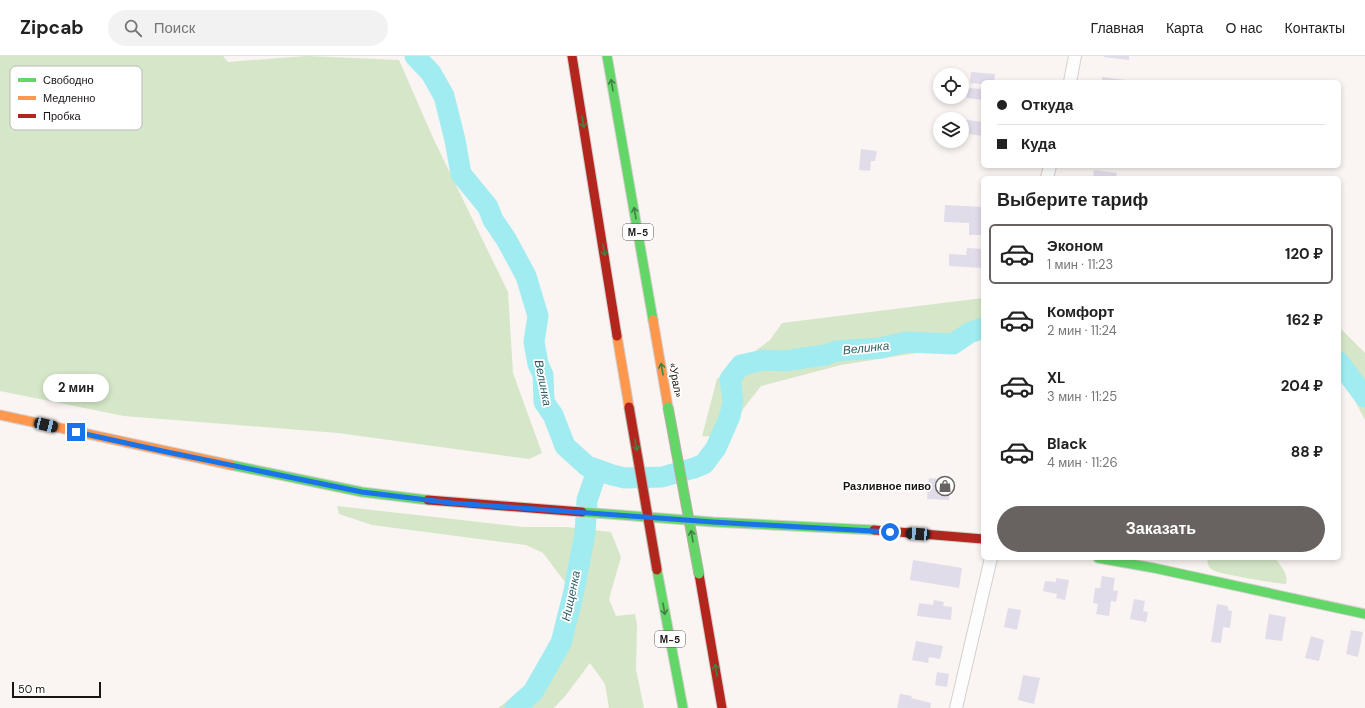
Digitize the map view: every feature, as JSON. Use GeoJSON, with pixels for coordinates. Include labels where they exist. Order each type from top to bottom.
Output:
{"type":"FeatureCollection","features":[{"type":"Feature","properties":{"kind":"main road","name":"М-5"},"geometry":{"type":"LineString","coordinates":[[572,56],[629,407],[682,708]]}},
{"type":"Feature","properties":{"kind":"main road","name":"«Урал»"},"geometry":{"type":"LineString","coordinates":[[607,56],[722,708]]}},
{"type":"Feature","properties":{"kind":"main road"},"geometry":{"type":"LineString","coordinates":[[0,415],[167,452],[362,492],[452,503],[558,512],[734,524],[848,528],[981,539]]}},
{"type":"Feature","properties":{"kind":"main road"},"geometry":{"type":"LineString","coordinates":[[1109,560],[1154,568],[1365,614]]}},
{"type":"Feature","properties":{"kind":"street"},"geometry":{"type":"LineString","coordinates":[[1070,80],[1075,56]]}},
{"type":"Feature","properties":{"kind":"street"},"geometry":{"type":"LineString","coordinates":[[956,708],[991,560]]}},
{"type":"Feature","properties":{"kind":"green space"},"geometry":{"type":"Polygon","coordinates":[[[0,56],[223,56],[228,62],[307,56],[399,60],[434,140],[508,292],[513,373],[542,453],[529,459],[338,433],[124,416],[0,391],[0,56]]]}},
{"type":"Feature","properties":{"kind":"green space"},"geometry":{"type":"Polygon","coordinates":[[[981,298],[981,338],[929,351],[841,365],[761,386],[743,409],[729,438],[702,436],[717,379],[770,340],[782,323],[981,298]]]}},
{"type":"Feature","properties":{"kind":"green space"},"geometry":{"type":"Polygon","coordinates":[[[1341,329],[1365,353],[1365,420],[1341,375],[1341,329]]]}},
{"type":"Feature","properties":{"kind":"green space"},"geometry":{"type":"Polygon","coordinates":[[[337,506],[523,527],[566,527],[611,532],[621,557],[609,599],[616,616],[635,614],[637,625],[636,669],[644,708],[609,708],[605,684],[590,663],[566,695],[554,708],[498,708],[521,691],[530,679],[554,634],[565,582],[543,553],[526,545],[372,525],[339,514],[337,506]]]}},
{"type":"Feature","properties":{"kind":"green space"},"geometry":{"type":"Polygon","coordinates":[[[1207,560],[1276,560],[1285,573],[1287,580],[1286,584],[1246,578],[1215,571],[1211,569],[1207,560]]]}},
{"type":"Feature","properties":{"kind":"building"},"geometry":{"type":"Polygon","coordinates":[[[1129,56],[1129,60],[1104,57],[1129,56]]]}},
{"type":"Feature","properties":{"kind":"building"},"geometry":{"type":"Polygon","coordinates":[[[971,72],[995,74],[994,80],[981,80],[981,84],[970,83],[971,72]]]}},
{"type":"Feature","properties":{"kind":"building"},"geometry":{"type":"Polygon","coordinates":[[[1102,77],[1126,80],[1102,80],[1102,77]]]}},
{"type":"Feature","properties":{"kind":"building"},"geometry":{"type":"Polygon","coordinates":[[[969,88],[981,89],[981,100],[969,98],[969,88]]]}},
{"type":"Feature","properties":{"kind":"building"},"geometry":{"type":"Polygon","coordinates":[[[969,120],[981,122],[981,136],[969,134],[969,120]]]}},
{"type":"Feature","properties":{"kind":"building"},"geometry":{"type":"Polygon","coordinates":[[[861,149],[877,151],[875,161],[871,161],[870,171],[859,170],[861,149]]]}},
{"type":"Feature","properties":{"kind":"building"},"geometry":{"type":"Polygon","coordinates":[[[1094,170],[1117,173],[1116,176],[1093,176],[1094,170]]]}},
{"type":"Feature","properties":{"kind":"building"},"geometry":{"type":"Polygon","coordinates":[[[945,205],[981,207],[981,235],[969,235],[969,223],[944,222],[945,205]]]}},
{"type":"Feature","properties":{"kind":"building"},"geometry":{"type":"Polygon","coordinates":[[[967,248],[981,249],[981,268],[949,266],[949,254],[966,255],[967,248]]]}},
{"type":"Feature","properties":{"kind":"building"},"geometry":{"type":"Polygon","coordinates":[[[929,478],[951,480],[949,500],[927,499],[929,478]]]}},
{"type":"Feature","properties":{"kind":"building"},"geometry":{"type":"Polygon","coordinates":[[[913,560],[962,568],[959,588],[910,580],[913,560]]]}},
{"type":"Feature","properties":{"kind":"building"},"geometry":{"type":"Polygon","coordinates":[[[1102,576],[1115,578],[1113,590],[1118,591],[1116,602],[1111,601],[1109,616],[1096,614],[1098,604],[1093,603],[1095,588],[1100,588],[1102,576]]]}},
{"type":"Feature","properties":{"kind":"building"},"geometry":{"type":"Polygon","coordinates":[[[1056,578],[1069,580],[1065,600],[1056,598],[1057,594],[1043,591],[1045,581],[1056,582],[1056,578]]]}},
{"type":"Feature","properties":{"kind":"building"},"geometry":{"type":"Polygon","coordinates":[[[1134,599],[1145,601],[1143,611],[1148,612],[1146,622],[1130,619],[1134,599]]]}},
{"type":"Feature","properties":{"kind":"building"},"geometry":{"type":"Polygon","coordinates":[[[934,600],[944,602],[943,606],[952,607],[951,620],[917,616],[919,603],[933,605],[934,600]]]}},
{"type":"Feature","properties":{"kind":"building"},"geometry":{"type":"Polygon","coordinates":[[[1217,604],[1228,606],[1228,610],[1232,611],[1230,628],[1223,627],[1221,643],[1211,642],[1217,604]]]}},
{"type":"Feature","properties":{"kind":"building"},"geometry":{"type":"Polygon","coordinates":[[[1008,608],[1021,610],[1017,630],[1004,627],[1008,608]]]}},
{"type":"Feature","properties":{"kind":"building"},"geometry":{"type":"Polygon","coordinates":[[[1269,614],[1286,617],[1282,641],[1265,639],[1269,614]]]}},
{"type":"Feature","properties":{"kind":"building"},"geometry":{"type":"Polygon","coordinates":[[[1351,630],[1363,632],[1358,657],[1346,654],[1351,630]]]}},
{"type":"Feature","properties":{"kind":"building"},"geometry":{"type":"Polygon","coordinates":[[[1311,636],[1324,640],[1319,661],[1305,658],[1311,636]]]}},
{"type":"Feature","properties":{"kind":"building"},"geometry":{"type":"Polygon","coordinates":[[[916,641],[943,646],[940,659],[929,657],[928,663],[912,660],[916,641]]]}},
{"type":"Feature","properties":{"kind":"building"},"geometry":{"type":"Polygon","coordinates":[[[937,672],[949,674],[947,687],[935,685],[937,672]]]}},
{"type":"Feature","properties":{"kind":"building"},"geometry":{"type":"Polygon","coordinates":[[[1023,675],[1040,678],[1034,704],[1018,700],[1023,675]]]}},
{"type":"Feature","properties":{"kind":"building"},"geometry":{"type":"Polygon","coordinates":[[[900,694],[912,696],[911,698],[931,703],[930,708],[897,708],[900,694]]]}},
{"type":"Feature","properties":{"kind":"waterway","name":"Велинка"},"geometry":{"type":"LineString","coordinates":[[415,56],[431,73],[444,96],[455,140],[461,174],[488,207],[493,220],[506,239],[526,276],[538,316],[534,342],[538,364],[543,375],[544,402],[553,415],[565,446],[587,466],[625,478],[662,477],[704,464],[716,448],[730,416],[733,401],[730,379],[741,365],[764,360],[784,361],[825,355],[836,351],[880,348],[906,342],[953,344],[969,333],[981,329]]}},
{"type":"Feature","properties":{"kind":"waterway","name":"Велинка"},"geometry":{"type":"LineString","coordinates":[[1341,365],[1365,397]]}},
{"type":"Feature","properties":{"kind":"waterway","name":"Нищенка"},"geometry":{"type":"LineString","coordinates":[[515,708],[533,692],[561,643],[574,591],[585,533],[587,500],[597,471]]}},
{"type":"Feature","properties":{"kind":"traffic: fast"},"geometry":{"type":"LineString","coordinates":[[607,56],[653,320]]}},
{"type":"Feature","properties":{"kind":"traffic: fast"},"geometry":{"type":"LineString","coordinates":[[668,407],[699,574]]}},
{"type":"Feature","properties":{"kind":"traffic: fast"},"geometry":{"type":"LineString","coordinates":[[231,465],[362,492],[428,500]]}},
{"type":"Feature","properties":{"kind":"traffic: fast"},"geometry":{"type":"LineString","coordinates":[[582,512],[713,522],[874,530]]}},
{"type":"Feature","properties":{"kind":"traffic: fast"},"geometry":{"type":"LineString","coordinates":[[1109,560],[1154,568],[1365,614]]}},
{"type":"Feature","properties":{"kind":"traffic: fast"},"geometry":{"type":"LineString","coordinates":[[657,570],[683,708]]}},
{"type":"Feature","properties":{"kind":"traffic: slow"},"geometry":{"type":"LineString","coordinates":[[653,320],[668,407]]}},
{"type":"Feature","properties":{"kind":"traffic: slow"},"geometry":{"type":"LineString","coordinates":[[617,336],[629,407]]}},
{"type":"Feature","properties":{"kind":"traffic: slow"},"geometry":{"type":"LineString","coordinates":[[0,415],[231,465]]}},
{"type":"Feature","properties":{"kind":"traffic: jam"},"geometry":{"type":"LineString","coordinates":[[572,56],[617,336]]}},
{"type":"Feature","properties":{"kind":"traffic: jam"},"geometry":{"type":"LineString","coordinates":[[629,407],[657,570]]}},
{"type":"Feature","properties":{"kind":"traffic: jam"},"geometry":{"type":"LineString","coordinates":[[428,500],[582,512]]}},
{"type":"Feature","properties":{"kind":"traffic: jam"},"geometry":{"type":"LineString","coordinates":[[874,530],[981,539]]}},
{"type":"Feature","properties":{"kind":"traffic: jam"},"geometry":{"type":"LineString","coordinates":[[699,574],[722,708]]}},
{"type":"Feature","properties":{"kind":"place","name":"Разливное пиво"},"geometry":{"type":"Point","coordinates":[945,486]}},
{"type":"Feature","properties":{"kind":"route"},"geometry":{"type":"LineString","coordinates":[[76,432],[362,492],[452,503],[558,512],[734,524],[848,528],[890,532]]}}]}
